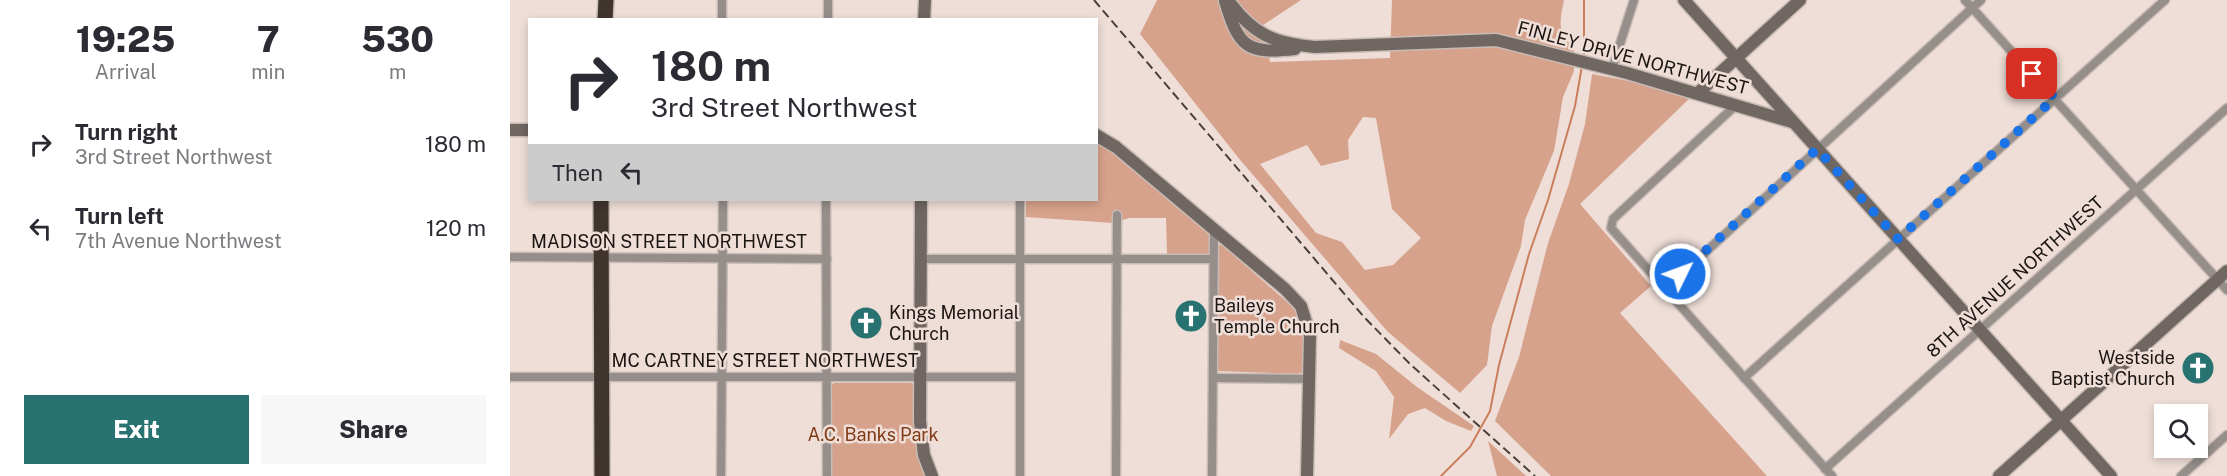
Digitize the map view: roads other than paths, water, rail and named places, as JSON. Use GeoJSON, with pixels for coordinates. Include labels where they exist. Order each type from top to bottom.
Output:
{"type":"FeatureCollection","features":[{"type":"Feature","properties":{"kind":"highway"},"geometry":{"type":"LineString","coordinates":[[605,18],[606,0]]}},
{"type":"Feature","properties":{"kind":"highway"},"geometry":{"type":"LineString","coordinates":[[601,201],[602,476]]}},
{"type":"Feature","properties":{"kind":"street"},"geometry":{"type":"LineString","coordinates":[[722,0],[722,18]]}},
{"type":"Feature","properties":{"kind":"street"},"geometry":{"type":"LineString","coordinates":[[828,0],[828,18]]}},
{"type":"Feature","properties":{"kind":"street"},"geometry":{"type":"LineString","coordinates":[[924,18],[925,0]]}},
{"type":"Feature","properties":{"kind":"street","name":"FINLEY DRIVE NORTHWEST"},"geometry":{"type":"LineString","coordinates":[[1227,0],[1257,32],[1275,40],[1316,47]]}},
{"type":"Feature","properties":{"kind":"street","name":"FINLEY DRIVE NORTHWEST"},"geometry":{"type":"LineString","coordinates":[[1227,0],[1234,28],[1243,43],[1257,51],[1496,40],[1597,64],[1795,123]]}},
{"type":"Feature","properties":{"kind":"street"},"geometry":{"type":"LineString","coordinates":[[1612,69],[1634,0]]}},
{"type":"Feature","properties":{"kind":"street"},"geometry":{"type":"LineString","coordinates":[[1684,0],[2111,476]]}},
{"type":"Feature","properties":{"kind":"street"},"geometry":{"type":"LineString","coordinates":[[1698,93],[1800,0]]}},
{"type":"Feature","properties":{"kind":"street"},"geometry":{"type":"LineString","coordinates":[[1965,0],[2137,190],[2222,275],[2227,290]]}},
{"type":"Feature","properties":{"kind":"street"},"geometry":{"type":"LineString","coordinates":[[1664,290],[1981,0]]}},
{"type":"Feature","properties":{"kind":"street"},"geometry":{"type":"LineString","coordinates":[[1744,378],[2165,0]]}},
{"type":"Feature","properties":{"kind":"street"},"geometry":{"type":"LineString","coordinates":[[1736,105],[1611,223],[1613,232],[1829,472]]}},
{"type":"Feature","properties":{"kind":"street","name":"8TH AVENUE NORTHWEST"},"geometry":{"type":"LineString","coordinates":[[1829,472],[1980,330],[2227,108]]}},
{"type":"Feature","properties":{"kind":"street"},"geometry":{"type":"LineString","coordinates":[[510,130],[528,130]]}},
{"type":"Feature","properties":{"kind":"street"},"geometry":{"type":"LineString","coordinates":[[1098,136],[1116,147],[1285,289],[1301,306],[1310,335],[1307,476]]}},
{"type":"Feature","properties":{"kind":"street"},"geometry":{"type":"LineString","coordinates":[[721,476],[723,201]]}},
{"type":"Feature","properties":{"kind":"street"},"geometry":{"type":"LineString","coordinates":[[826,201],[826,476]]}},
{"type":"Feature","properties":{"kind":"street"},"geometry":{"type":"LineString","coordinates":[[921,201],[921,439],[932,476]]}},
{"type":"Feature","properties":{"kind":"street"},"geometry":{"type":"LineString","coordinates":[[1020,201],[1020,476]]}},
{"type":"Feature","properties":{"kind":"street"},"geometry":{"type":"LineString","coordinates":[[1116,476],[1117,216]]}},
{"type":"Feature","properties":{"kind":"street"},"geometry":{"type":"LineString","coordinates":[[1212,476],[1214,230]]}},
{"type":"Feature","properties":{"kind":"street","name":"MADISON STREET NORTHWEST"},"geometry":{"type":"LineString","coordinates":[[510,257],[827,259]]}},
{"type":"Feature","properties":{"kind":"street"},"geometry":{"type":"LineString","coordinates":[[921,259],[1213,259]]}},
{"type":"Feature","properties":{"kind":"street"},"geometry":{"type":"LineString","coordinates":[[1999,476],[2222,275]]}},
{"type":"Feature","properties":{"kind":"street","name":"MC CARTNEY STREET NORTHWEST"},"geometry":{"type":"LineString","coordinates":[[510,377],[1020,377]]}},
{"type":"Feature","properties":{"kind":"street"},"geometry":{"type":"LineString","coordinates":[[1213,378],[1308,379]]}},
{"type":"Feature","properties":{"kind":"street"},"geometry":{"type":"LineString","coordinates":[[2181,476],[2227,435]]}},
{"type":"Feature","properties":{"kind":"waterway"},"geometry":{"type":"LineString","coordinates":[[1584,0],[1584,57]]}},
{"type":"Feature","properties":{"kind":"waterway"},"geometry":{"type":"LineString","coordinates":[[1441,476],[1470,447],[1490,411],[1499,365],[1529,254],[1548,200],[1575,106],[1582,66]]}},
{"type":"Feature","properties":{"kind":"railway"},"geometry":{"type":"LineString","coordinates":[[1094,0],[1364,317],[1411,365],[1535,476]]}},
{"type":"Feature","properties":{"kind":"place","name":"Baileys Temple Church"},"geometry":{"type":"Point","coordinates":[1191,316]}},
{"type":"Feature","properties":{"kind":"place","name":"Kings Memorial Church"},"geometry":{"type":"Point","coordinates":[866,323]}},
{"type":"Feature","properties":{"kind":"place","name":"Westside Baptist Church"},"geometry":{"type":"Point","coordinates":[2198,368]}},
{"type":"Feature","properties":{"kind":"park label","name":"A.C. Banks Park"},"geometry":{"type":"Point","coordinates":[873,435]}}]}
